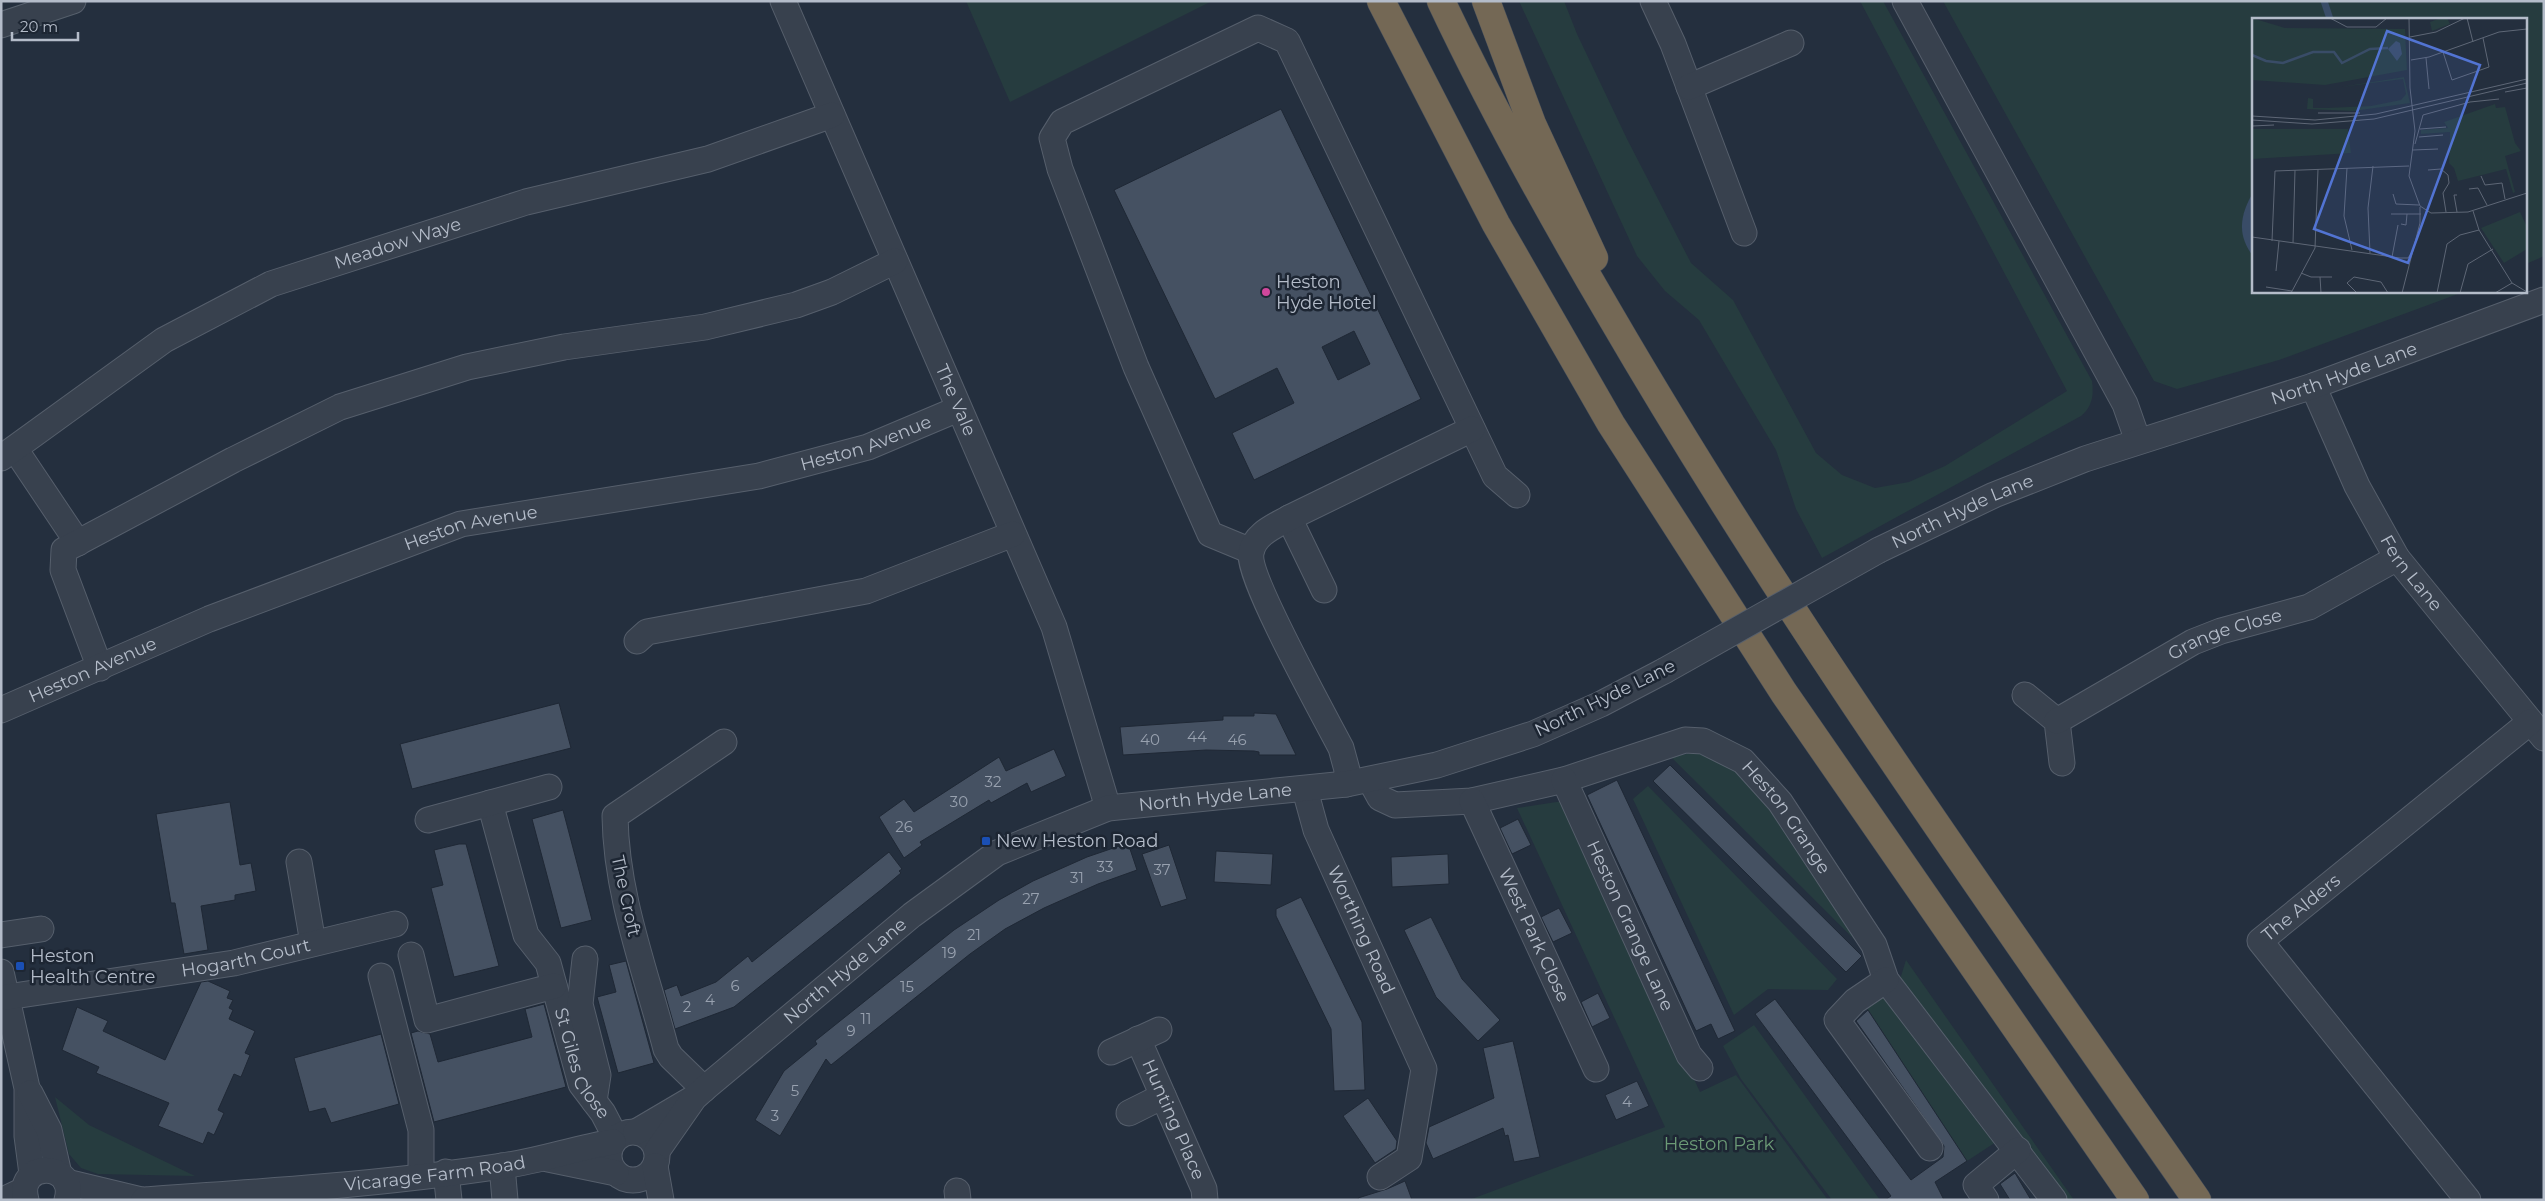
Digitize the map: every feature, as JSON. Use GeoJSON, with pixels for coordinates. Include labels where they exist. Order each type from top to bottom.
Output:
{"type":"FeatureCollection","features":[{"type":"Feature","properties":{"kind":"highway"},"geometry":{"type":"LineString","coordinates":[[1381,1],[1496,224],[1616,432],[1784,693],[2135,1200]]}},
{"type":"Feature","properties":{"kind":"highway"},"geometry":{"type":"LineString","coordinates":[[1441,1],[1556,222],[1666,413],[1756,556],[1853,702],[2197,1200]]}},
{"type":"Feature","properties":{"kind":"highway"},"geometry":{"type":"LineString","coordinates":[[1486,1],[1532,124],[1666,413]]}},
{"type":"Feature","properties":{"kind":"street"},"geometry":{"type":"LineString","coordinates":[[1,25],[73,1]]}},
{"type":"Feature","properties":{"kind":"street","name":"The Vale"},"geometry":{"type":"LineString","coordinates":[[783,1],[1054,627],[1108,808]]}},
{"type":"Feature","properties":{"kind":"street"},"geometry":{"type":"LineString","coordinates":[[1653,1],[1673,44],[1744,233]]}},
{"type":"Feature","properties":{"kind":"street"},"geometry":{"type":"LineString","coordinates":[[1905,1],[2125,404],[2138,441]]}},
{"type":"Feature","properties":{"kind":"street"},"geometry":{"type":"LineString","coordinates":[[1251,551],[1210,534],[1136,367],[1060,169],[1052,138],[1062,122],[1258,28],[1287,41],[1495,476],[1517,495]]}},
{"type":"Feature","properties":{"kind":"street"},"geometry":{"type":"LineString","coordinates":[[1689,87],[1792,43]]}},
{"type":"Feature","properties":{"kind":"street","name":"Meadow Waye"},"geometry":{"type":"LineString","coordinates":[[8,453],[164,340],[271,284],[526,202],[708,159],[832,115]]}},
{"type":"Feature","properties":{"kind":"street"},"geometry":{"type":"LineString","coordinates":[[100,668],[63,570],[64,550],[233,460],[340,407],[468,367],[564,346],[705,326],[796,304],[832,292],[894,261]]}},
{"type":"Feature","properties":{"kind":"street","name":"North Hyde Lane"},"geometry":{"type":"LineString","coordinates":[[622,1137],[699,1094],[912,915],[997,853],[1108,808],[1305,790],[1370,780],[1437,765],[1533,734],[1601,704],[1664,671],[1879,550],[1994,495],[2138,441],[2313,386],[2544,300]]}},
{"type":"Feature","properties":{"kind":"street","name":"Fern Lane"},"geometry":{"type":"LineString","coordinates":[[2313,386],[2357,486],[2397,558],[2537,730]]}},
{"type":"Feature","properties":{"kind":"street","name":"Heston Avenue"},"geometry":{"type":"LineString","coordinates":[[1,710],[209,619],[461,524],[759,476],[868,447],[958,409]]}},
{"type":"Feature","properties":{"kind":"street"},"geometry":{"type":"LineString","coordinates":[[1346,784],[1347,770],[1341,748],[1263,594],[1251,565],[1251,551],[1261,534],[1472,429]]}},
{"type":"Feature","properties":{"kind":"street"},"geometry":{"type":"LineString","coordinates":[[8,453],[78,543]]}},
{"type":"Feature","properties":{"kind":"street"},"geometry":{"type":"LineString","coordinates":[[1290,518],[1324,590]]}},
{"type":"Feature","properties":{"kind":"street"},"geometry":{"type":"LineString","coordinates":[[637,641],[647,632],[866,591],[1013,534]]}},
{"type":"Feature","properties":{"kind":"street","name":"Grange Close"},"geometry":{"type":"LineString","coordinates":[[2057,721],[2193,642],[2221,631],[2309,607],[2397,558]]}},
{"type":"Feature","properties":{"kind":"street"},"geometry":{"type":"LineString","coordinates":[[2025,695],[2057,721],[2062,763]]}},
{"type":"Feature","properties":{"kind":"street","name":"The Alders"},"geometry":{"type":"LineString","coordinates":[[2468,1200],[2260,941],[2537,730]]}},
{"type":"Feature","properties":{"kind":"street","name":"Heston Grange"},"geometry":{"type":"LineString","coordinates":[[1370,780],[1380,798],[1395,805],[1472,801],[1564,780],[1685,740],[1703,742],[1743,761],[1780,802],[1874,945],[1886,980],[2018,1150],[2054,1200]]}},
{"type":"Feature","properties":{"kind":"street","name":"The Croft"},"geometry":{"type":"LineString","coordinates":[[699,1094],[666,1048],[629,919],[616,850],[615,816],[724,742]]}},
{"type":"Feature","properties":{"kind":"street","name":"Heston Grange Lane"},"geometry":{"type":"LineString","coordinates":[[1564,780],[1689,1055],[1700,1068]]}},
{"type":"Feature","properties":{"kind":"street"},"geometry":{"type":"LineString","coordinates":[[428,820],[549,787]]}},
{"type":"Feature","properties":{"kind":"street","name":"Worthing Road"},"geometry":{"type":"LineString","coordinates":[[1305,790],[1316,830],[1424,1069],[1409,1158],[1380,1178]]}},
{"type":"Feature","properties":{"kind":"street","name":"West Park Close"},"geometry":{"type":"LineString","coordinates":[[1472,801],[1596,1069]]}},
{"type":"Feature","properties":{"kind":"street","name":"St Giles Close"},"geometry":{"type":"LineString","coordinates":[[490,803],[526,935],[548,963],[581,1084],[622,1137]]}},
{"type":"Feature","properties":{"kind":"street"},"geometry":{"type":"LineString","coordinates":[[299,862],[313,943]]}},
{"type":"Feature","properties":{"kind":"street","name":"Hogarth Court"},"geometry":{"type":"LineString","coordinates":[[7,997],[234,963],[395,924]]}},
{"type":"Feature","properties":{"kind":"street"},"geometry":{"type":"LineString","coordinates":[[1,935],[41,929]]}},
{"type":"Feature","properties":{"kind":"street","name":"St Giles Close"},"geometry":{"type":"LineString","coordinates":[[411,956],[427,1020],[554,986]]}},
{"type":"Feature","properties":{"kind":"street"},"geometry":{"type":"LineString","coordinates":[[585,959],[580,1004],[598,1075],[594,1101]]}},
{"type":"Feature","properties":{"kind":"street"},"geometry":{"type":"LineString","coordinates":[[1,972],[27,1088],[27,1136],[21,1191]]}},
{"type":"Feature","properties":{"kind":"street"},"geometry":{"type":"LineString","coordinates":[[381,976],[421,1130],[421,1175]]}},
{"type":"Feature","properties":{"kind":"street"},"geometry":{"type":"LineString","coordinates":[[1886,980],[1855,1001],[1837,1020],[1930,1148]]}},
{"type":"Feature","properties":{"kind":"street","name":"Hunting Place"},"geometry":{"type":"LineString","coordinates":[[1111,1052],[1149,1035],[1163,1096],[1204,1189],[1204,1200]]}},
{"type":"Feature","properties":{"kind":"street"},"geometry":{"type":"LineString","coordinates":[[27,1088],[49,1130],[64,1185]]}},
{"type":"Feature","properties":{"kind":"street","name":"North Hyde Lane"},"geometry":{"type":"LineString","coordinates":[[656,1159],[699,1094]]}},
{"type":"Feature","properties":{"kind":"street"},"geometry":{"type":"LineString","coordinates":[[1129,1112],[1163,1096]]}},
{"type":"Feature","properties":{"kind":"street"},"geometry":{"type":"LineString","coordinates":[[636,1200],[609,1158],[622,1137],[650,1138],[656,1159],[661,1200]]}},
{"type":"Feature","properties":{"kind":"street","name":"Vicarage Farm Road"},"geometry":{"type":"LineString","coordinates":[[21,1191],[46,1170],[64,1185],[142,1200],[240,1194],[502,1166],[546,1158],[578,1147],[622,1137]]}},
{"type":"Feature","properties":{"kind":"street"},"geometry":{"type":"LineString","coordinates":[[1986,1200],[1976,1185],[2018,1150]]}},
{"type":"Feature","properties":{"kind":"street","name":"Vicarage Farm Road"},"geometry":{"type":"LineString","coordinates":[[546,1158],[619,1175]]}},
{"type":"Feature","properties":{"kind":"street"},"geometry":{"type":"LineString","coordinates":[[619,1175],[630,1180],[644,1177],[656,1159]]}},
{"type":"Feature","properties":{"kind":"street"},"geometry":{"type":"LineString","coordinates":[[502,1166],[505,1200]]}},
{"type":"Feature","properties":{"kind":"street"},"geometry":{"type":"LineString","coordinates":[[446,1172],[449,1200]]}},
{"type":"Feature","properties":{"kind":"green space"},"geometry":{"type":"Polygon","coordinates":[[[966,1],[1212,1],[1010,102],[966,1]]]}},
{"type":"Feature","properties":{"kind":"green space"},"geometry":{"type":"Polygon","coordinates":[[[1519,1],[1564,1],[1577,34],[1627,139],[1691,263],[1733,300],[1816,453],[1842,475],[1875,488],[1909,482],[1945,466],[2067,391],[1860,1],[1883,1],[2092,381],[2093,392],[2088,409],[2081,416],[1822,558],[1796,509],[1776,450],[1699,320],[1665,291],[1637,256],[1519,1]]]}},
{"type":"Feature","properties":{"kind":"green space"},"geometry":{"type":"Polygon","coordinates":[[[1943,1],[2544,1],[2544,256],[2528,263],[2528,18],[2252,18],[2252,292],[2463,292],[2279,360],[2177,389],[2154,381],[1943,1]]]}},
{"type":"Feature","properties":{"kind":"green space"},"geometry":{"type":"Polygon","coordinates":[[[1697,752],[1715,755],[1756,783],[1865,950],[1671,757],[1697,752]]]}},
{"type":"Feature","properties":{"kind":"green space"},"geometry":{"type":"Polygon","coordinates":[[[1648,786],[1837,979],[1828,990],[1768,989],[1734,1015],[1633,799],[1648,786]]]}},
{"type":"Feature","properties":{"kind":"green space","name":"Heston Park"},"geometry":{"type":"Polygon","coordinates":[[[1563,801],[1700,1092],[1736,1075],[1828,1200],[1469,1200],[1665,1127],[1517,808],[1563,801]]]}},
{"type":"Feature","properties":{"kind":"green space"},"geometry":{"type":"Polygon","coordinates":[[[1906,960],[2074,1200],[2064,1200],[1898,986],[1906,960]]]}},
{"type":"Feature","properties":{"kind":"green space"},"geometry":{"type":"Polygon","coordinates":[[[1882,998],[1888,1000],[1996,1142],[1967,1161],[1867,1008],[1882,998]]]}},
{"type":"Feature","properties":{"kind":"green space"},"geometry":{"type":"Polygon","coordinates":[[[1754,1025],[1880,1200],[1832,1200],[1741,1079],[1723,1046],[1754,1025]]]}},
{"type":"Feature","properties":{"kind":"green space"},"geometry":{"type":"Polygon","coordinates":[[[55,1097],[89,1125],[195,1176],[98,1174],[81,1168],[69,1154],[55,1097]]]}},
{"type":"Feature","properties":{"kind":"water"},"geometry":{"type":"Polygon","coordinates":[[[2252,195],[2252,254],[2244,241],[2242,233],[2243,216],[2252,195]]]}},
{"type":"Feature","properties":{"kind":"building","name":"Heston Hyde Hotel"},"geometry":{"type":"Polygon","coordinates":[[[1281,109],[1421,399],[1254,480],[1232,433],[1294,403],[1277,368],[1215,399],[1114,190],[1281,109]],[[1354,331],[1322,347],[1338,380],[1370,364],[1354,331]]]}},
{"type":"Feature","properties":{"kind":"building"},"geometry":{"type":"Polygon","coordinates":[[[559,703],[571,748],[412,789],[400,744],[559,703]]]}},
{"type":"Feature","properties":{"kind":"building"},"geometry":{"type":"Polygon","coordinates":[[[1254,713],[1276,714],[1296,755],[1259,755],[1259,752],[1254,751],[1206,750],[1123,755],[1120,727],[1223,720],[1223,716],[1254,716],[1254,713]]]}},
{"type":"Feature","properties":{"kind":"building"},"geometry":{"type":"Polygon","coordinates":[[[1054,749],[1066,776],[1031,792],[1027,783],[991,803],[989,800],[920,842],[922,845],[904,858],[879,817],[904,799],[914,812],[999,757],[1006,771],[1054,749]]]}},
{"type":"Feature","properties":{"kind":"building"},"geometry":{"type":"Polygon","coordinates":[[[1670,765],[1862,956],[1846,972],[1653,781],[1670,765]]]}},
{"type":"Feature","properties":{"kind":"building"},"geometry":{"type":"Polygon","coordinates":[[[1617,780],[1735,1031],[1718,1039],[1711,1024],[1696,1031],[1587,795],[1617,780]]]}},
{"type":"Feature","properties":{"kind":"building"},"geometry":{"type":"Polygon","coordinates":[[[230,802],[240,865],[251,863],[256,891],[235,895],[235,900],[201,906],[208,950],[184,954],[175,903],[171,903],[156,814],[230,802]]]}},
{"type":"Feature","properties":{"kind":"building"},"geometry":{"type":"Polygon","coordinates":[[[563,810],[592,920],[561,928],[532,819],[563,810]]]}},
{"type":"Feature","properties":{"kind":"building"},"geometry":{"type":"Polygon","coordinates":[[[1518,819],[1531,845],[1512,854],[1500,828],[1518,819]]]}},
{"type":"Feature","properties":{"kind":"building"},"geometry":{"type":"Polygon","coordinates":[[[1128,843],[1137,870],[1098,884],[1044,908],[1005,929],[970,954],[831,1065],[826,1059],[780,1136],[755,1120],[784,1071],[817,1044],[815,1041],[954,930],[999,900],[1033,881],[1087,857],[1128,843]]]}},
{"type":"Feature","properties":{"kind":"building"},"geometry":{"type":"Polygon","coordinates":[[[466,844],[499,966],[454,977],[431,888],[443,885],[434,850],[466,844]]]}},
{"type":"Feature","properties":{"kind":"building"},"geometry":{"type":"Polygon","coordinates":[[[1169,845],[1187,899],[1161,907],[1142,854],[1169,845]]]}},
{"type":"Feature","properties":{"kind":"building"},"geometry":{"type":"Polygon","coordinates":[[[1216,851],[1273,854],[1271,885],[1214,882],[1216,851]]]}},
{"type":"Feature","properties":{"kind":"building"},"geometry":{"type":"Polygon","coordinates":[[[889,852],[902,869],[899,871],[901,873],[882,889],[734,1007],[675,1029],[664,990],[677,985],[681,996],[716,982],[748,956],[752,962],[889,852]]]}},
{"type":"Feature","properties":{"kind":"building"},"geometry":{"type":"Polygon","coordinates":[[[1448,854],[1449,884],[1392,887],[1391,857],[1448,854]]]}},
{"type":"Feature","properties":{"kind":"building"},"geometry":{"type":"Polygon","coordinates":[[[1301,897],[1362,1022],[1365,1090],[1334,1091],[1331,1029],[1276,916],[1276,909],[1301,897]]]}},
{"type":"Feature","properties":{"kind":"building"},"geometry":{"type":"Polygon","coordinates":[[[1559,908],[1572,933],[1553,942],[1541,917],[1559,908]]]}},
{"type":"Feature","properties":{"kind":"building"},"geometry":{"type":"Polygon","coordinates":[[[1431,917],[1462,979],[1500,1020],[1478,1041],[1436,997],[1404,930],[1431,917]]]}},
{"type":"Feature","properties":{"kind":"building"},"geometry":{"type":"Polygon","coordinates":[[[626,961],[654,1063],[618,1073],[597,997],[616,992],[609,965],[626,961]]]}},
{"type":"Feature","properties":{"kind":"building"},"geometry":{"type":"Polygon","coordinates":[[[208,981],[230,991],[227,998],[233,1000],[229,1008],[233,1010],[229,1019],[255,1031],[245,1053],[250,1055],[241,1077],[234,1074],[218,1110],[224,1113],[214,1135],[208,1132],[203,1144],[158,1126],[169,1103],[96,1073],[99,1067],[62,1050],[77,1007],[108,1021],[103,1031],[165,1060],[201,982],[208,981]]]}},
{"type":"Feature","properties":{"kind":"building"},"geometry":{"type":"Polygon","coordinates":[[[1598,993],[1610,1018],[1592,1027],[1581,1002],[1598,993]]]}},
{"type":"Feature","properties":{"kind":"building"},"geometry":{"type":"Polygon","coordinates":[[[1775,999],[1911,1180],[1943,1157],[1944,1146],[1856,1021],[1868,1010],[1967,1161],[1935,1182],[1944,1200],[1885,1200],[1891,1196],[1755,1014],[1775,999]]]}},
{"type":"Feature","properties":{"kind":"building"},"geometry":{"type":"Polygon","coordinates":[[[544,1004],[566,1087],[434,1122],[411,1033],[418,1031],[430,1034],[438,1062],[532,1037],[525,1009],[544,1004]]]}},
{"type":"Feature","properties":{"kind":"building"},"geometry":{"type":"Polygon","coordinates":[[[381,1034],[399,1104],[331,1123],[325,1108],[309,1112],[294,1058],[381,1034]]]}},
{"type":"Feature","properties":{"kind":"building"},"geometry":{"type":"Polygon","coordinates":[[[1513,1041],[1540,1157],[1514,1162],[1508,1135],[1505,1136],[1503,1128],[1433,1159],[1426,1143],[1429,1127],[1494,1098],[1483,1048],[1513,1041]]]}},
{"type":"Feature","properties":{"kind":"building"},"geometry":{"type":"Polygon","coordinates":[[[1637,1081],[1649,1106],[1616,1120],[1605,1095],[1637,1081]]]}},
{"type":"Feature","properties":{"kind":"building"},"geometry":{"type":"Polygon","coordinates":[[[1368,1098],[1397,1141],[1396,1149],[1375,1163],[1343,1116],[1368,1098]]]}},
{"type":"Feature","properties":{"kind":"building"},"geometry":{"type":"Polygon","coordinates":[[[2015,1173],[2031,1200],[2010,1200],[2000,1184],[2015,1173]]]}},
{"type":"Feature","properties":{"kind":"building"},"geometry":{"type":"Polygon","coordinates":[[[1405,1181],[1412,1200],[1359,1200],[1358,1198],[1387,1189],[1405,1181]]]}},
{"type":"Feature","properties":{"kind":"waterway"},"geometry":{"type":"LineString","coordinates":[[2324,1],[2330,18]]}},
{"type":"Feature","properties":{"kind":"place","name":"Heston Hyde Hotel"},"geometry":{"type":"Point","coordinates":[1266,292]}},
{"type":"Feature","properties":{"kind":"place","name":"New Heston Road"},"geometry":{"type":"Point","coordinates":[986,841]}},
{"type":"Feature","properties":{"kind":"place","name":"Heston Health Centre"},"geometry":{"type":"Point","coordinates":[20,966]}}]}
